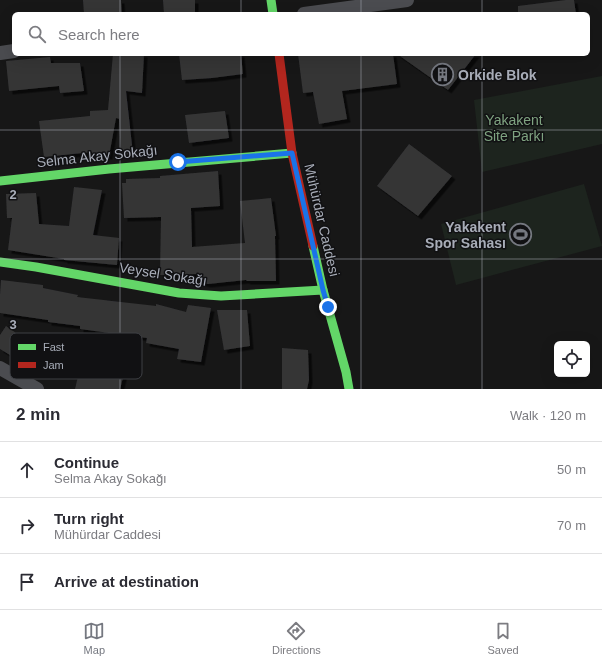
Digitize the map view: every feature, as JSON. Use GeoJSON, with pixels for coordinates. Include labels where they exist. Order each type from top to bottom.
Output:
{"type":"FeatureCollection","features":[{"type":"Feature","properties":{"kind":"street"},"geometry":{"type":"LineString","coordinates":[[271,0],[273,12]]}},
{"type":"Feature","properties":{"kind":"street"},"geometry":{"type":"LineString","coordinates":[[316,12],[376,2],[407,0]]}},
{"type":"Feature","properties":{"kind":"street"},"geometry":{"type":"LineString","coordinates":[[0,53],[12,51]]}},
{"type":"Feature","properties":{"kind":"street","name":"Mühürdar Caddesi"},"geometry":{"type":"LineString","coordinates":[[279,56],[292,153],[323,290],[346,372],[349,389]]}},
{"type":"Feature","properties":{"kind":"street","name":"Selma Akay Sokağı"},"geometry":{"type":"LineString","coordinates":[[0,181],[178,162],[292,153]]}},
{"type":"Feature","properties":{"kind":"street","name":"Veysel Sokağı"},"geometry":{"type":"LineString","coordinates":[[0,262],[36,267],[179,293],[221,296],[323,290]]}},
{"type":"Feature","properties":{"kind":"street"},"geometry":{"type":"LineString","coordinates":[[0,368],[10,374]]}},
{"type":"Feature","properties":{"kind":"street"},"geometry":{"type":"LineString","coordinates":[[19,379],[37,389]]}},
{"type":"Feature","properties":{"kind":"green space","name":"Yakakent Site Parkı"},"geometry":{"type":"Polygon","coordinates":[[[602,76],[602,144],[482,172],[474,100],[602,76]]]}},
{"type":"Feature","properties":{"kind":"green space","name":"Yakakent Spor Sahası"},"geometry":{"type":"Polygon","coordinates":[[[584,184],[602,246],[456,285],[441,224],[584,184]]]}},
{"type":"Feature","properties":{"kind":"building"},"geometry":{"type":"Polygon","coordinates":[[[83,0],[121,0],[122,12],[84,12],[83,0]]]}},
{"type":"Feature","properties":{"kind":"building"},"geometry":{"type":"Polygon","coordinates":[[[163,0],[195,0],[195,12],[164,12],[163,0]]]}},
{"type":"Feature","properties":{"kind":"building"},"geometry":{"type":"Polygon","coordinates":[[[574,0],[576,12],[518,12],[518,6],[574,0]]]}},
{"type":"Feature","properties":{"kind":"building"},"geometry":{"type":"Polygon","coordinates":[[[113,56],[144,56],[142,93],[126,91],[133,154],[121,155],[120,119],[116,118],[109,156],[93,156],[92,152],[44,157],[39,121],[90,116],[90,111],[108,110],[113,56]]]}},
{"type":"Feature","properties":{"kind":"building"},"geometry":{"type":"Polygon","coordinates":[[[179,56],[241,56],[243,74],[182,80],[179,56]]]}},
{"type":"Feature","properties":{"kind":"building"},"geometry":{"type":"Polygon","coordinates":[[[298,56],[393,56],[397,84],[342,91],[347,119],[319,124],[313,92],[303,93],[298,56]]]}},
{"type":"Feature","properties":{"kind":"building","name":"Orkide Blok"},"geometry":{"type":"Polygon","coordinates":[[[400,56],[474,56],[448,90],[400,56]]]}},
{"type":"Feature","properties":{"kind":"building"},"geometry":{"type":"Polygon","coordinates":[[[50,57],[51,63],[80,63],[84,91],[60,93],[59,86],[9,91],[6,61],[50,57]]]}},
{"type":"Feature","properties":{"kind":"building"},"geometry":{"type":"Polygon","coordinates":[[[225,111],[229,138],[189,143],[185,115],[225,111]]]}},
{"type":"Feature","properties":{"kind":"building"},"geometry":{"type":"Polygon","coordinates":[[[409,144],[452,176],[418,216],[377,186],[409,144]]]}},
{"type":"Feature","properties":{"kind":"building"},"geometry":{"type":"Polygon","coordinates":[[[218,171],[220,206],[191,208],[192,247],[245,243],[240,201],[271,198],[276,236],[276,281],[246,280],[208,284],[202,283],[201,274],[160,275],[161,217],[124,218],[122,183],[126,183],[126,179],[160,178],[160,176],[218,171]]]}},
{"type":"Feature","properties":{"kind":"building"},"geometry":{"type":"Polygon","coordinates":[[[74,187],[102,190],[93,235],[119,238],[117,265],[64,260],[8,250],[12,218],[7,218],[6,194],[36,193],[39,224],[69,226],[74,187]]]}},
{"type":"Feature","properties":{"kind":"building"},"geometry":{"type":"Polygon","coordinates":[[[1,280],[43,285],[43,288],[78,295],[77,297],[156,306],[156,304],[186,312],[188,305],[211,308],[201,362],[177,359],[179,349],[146,343],[147,338],[142,337],[142,333],[110,333],[80,329],[80,326],[0,313],[1,280]]]}},
{"type":"Feature","properties":{"kind":"building"},"geometry":{"type":"Polygon","coordinates":[[[217,310],[247,310],[250,346],[224,350],[217,310]]]}},
{"type":"Feature","properties":{"kind":"building"},"geometry":{"type":"Polygon","coordinates":[[[6,326],[16,333],[10,333],[10,355],[0,349],[0,335],[6,326]]]}},
{"type":"Feature","properties":{"kind":"building"},"geometry":{"type":"Polygon","coordinates":[[[282,348],[308,350],[309,380],[307,389],[282,389],[282,348]]]}},
{"type":"Feature","properties":{"kind":"building"},"geometry":{"type":"Polygon","coordinates":[[[77,379],[123,379],[120,389],[75,389],[77,379]]]}},
{"type":"Feature","properties":{"kind":"traffic: fast"},"geometry":{"type":"LineString","coordinates":[[271,0],[273,12]]}},
{"type":"Feature","properties":{"kind":"traffic: fast"},"geometry":{"type":"LineString","coordinates":[[0,181],[109,169],[292,153]]}},
{"type":"Feature","properties":{"kind":"traffic: fast"},"geometry":{"type":"LineString","coordinates":[[313,246],[323,290],[346,372],[349,389]]}},
{"type":"Feature","properties":{"kind":"traffic: fast"},"geometry":{"type":"LineString","coordinates":[[0,262],[36,267],[179,293],[221,296],[323,290]]}},
{"type":"Feature","properties":{"kind":"traffic: jam"},"geometry":{"type":"LineString","coordinates":[[279,56],[292,153],[313,246]]}},
{"type":"Feature","properties":{"kind":"place","name":"Orkide Blok"},"geometry":{"type":"Point","coordinates":[443,75]}},
{"type":"Feature","properties":{"kind":"place","name":"Yakakent Spor Sahası"},"geometry":{"type":"Point","coordinates":[521,235]}},
{"type":"Feature","properties":{"kind":"route"},"geometry":{"type":"LineString","coordinates":[[178,162],[292,153],[328,307]]}}]}
